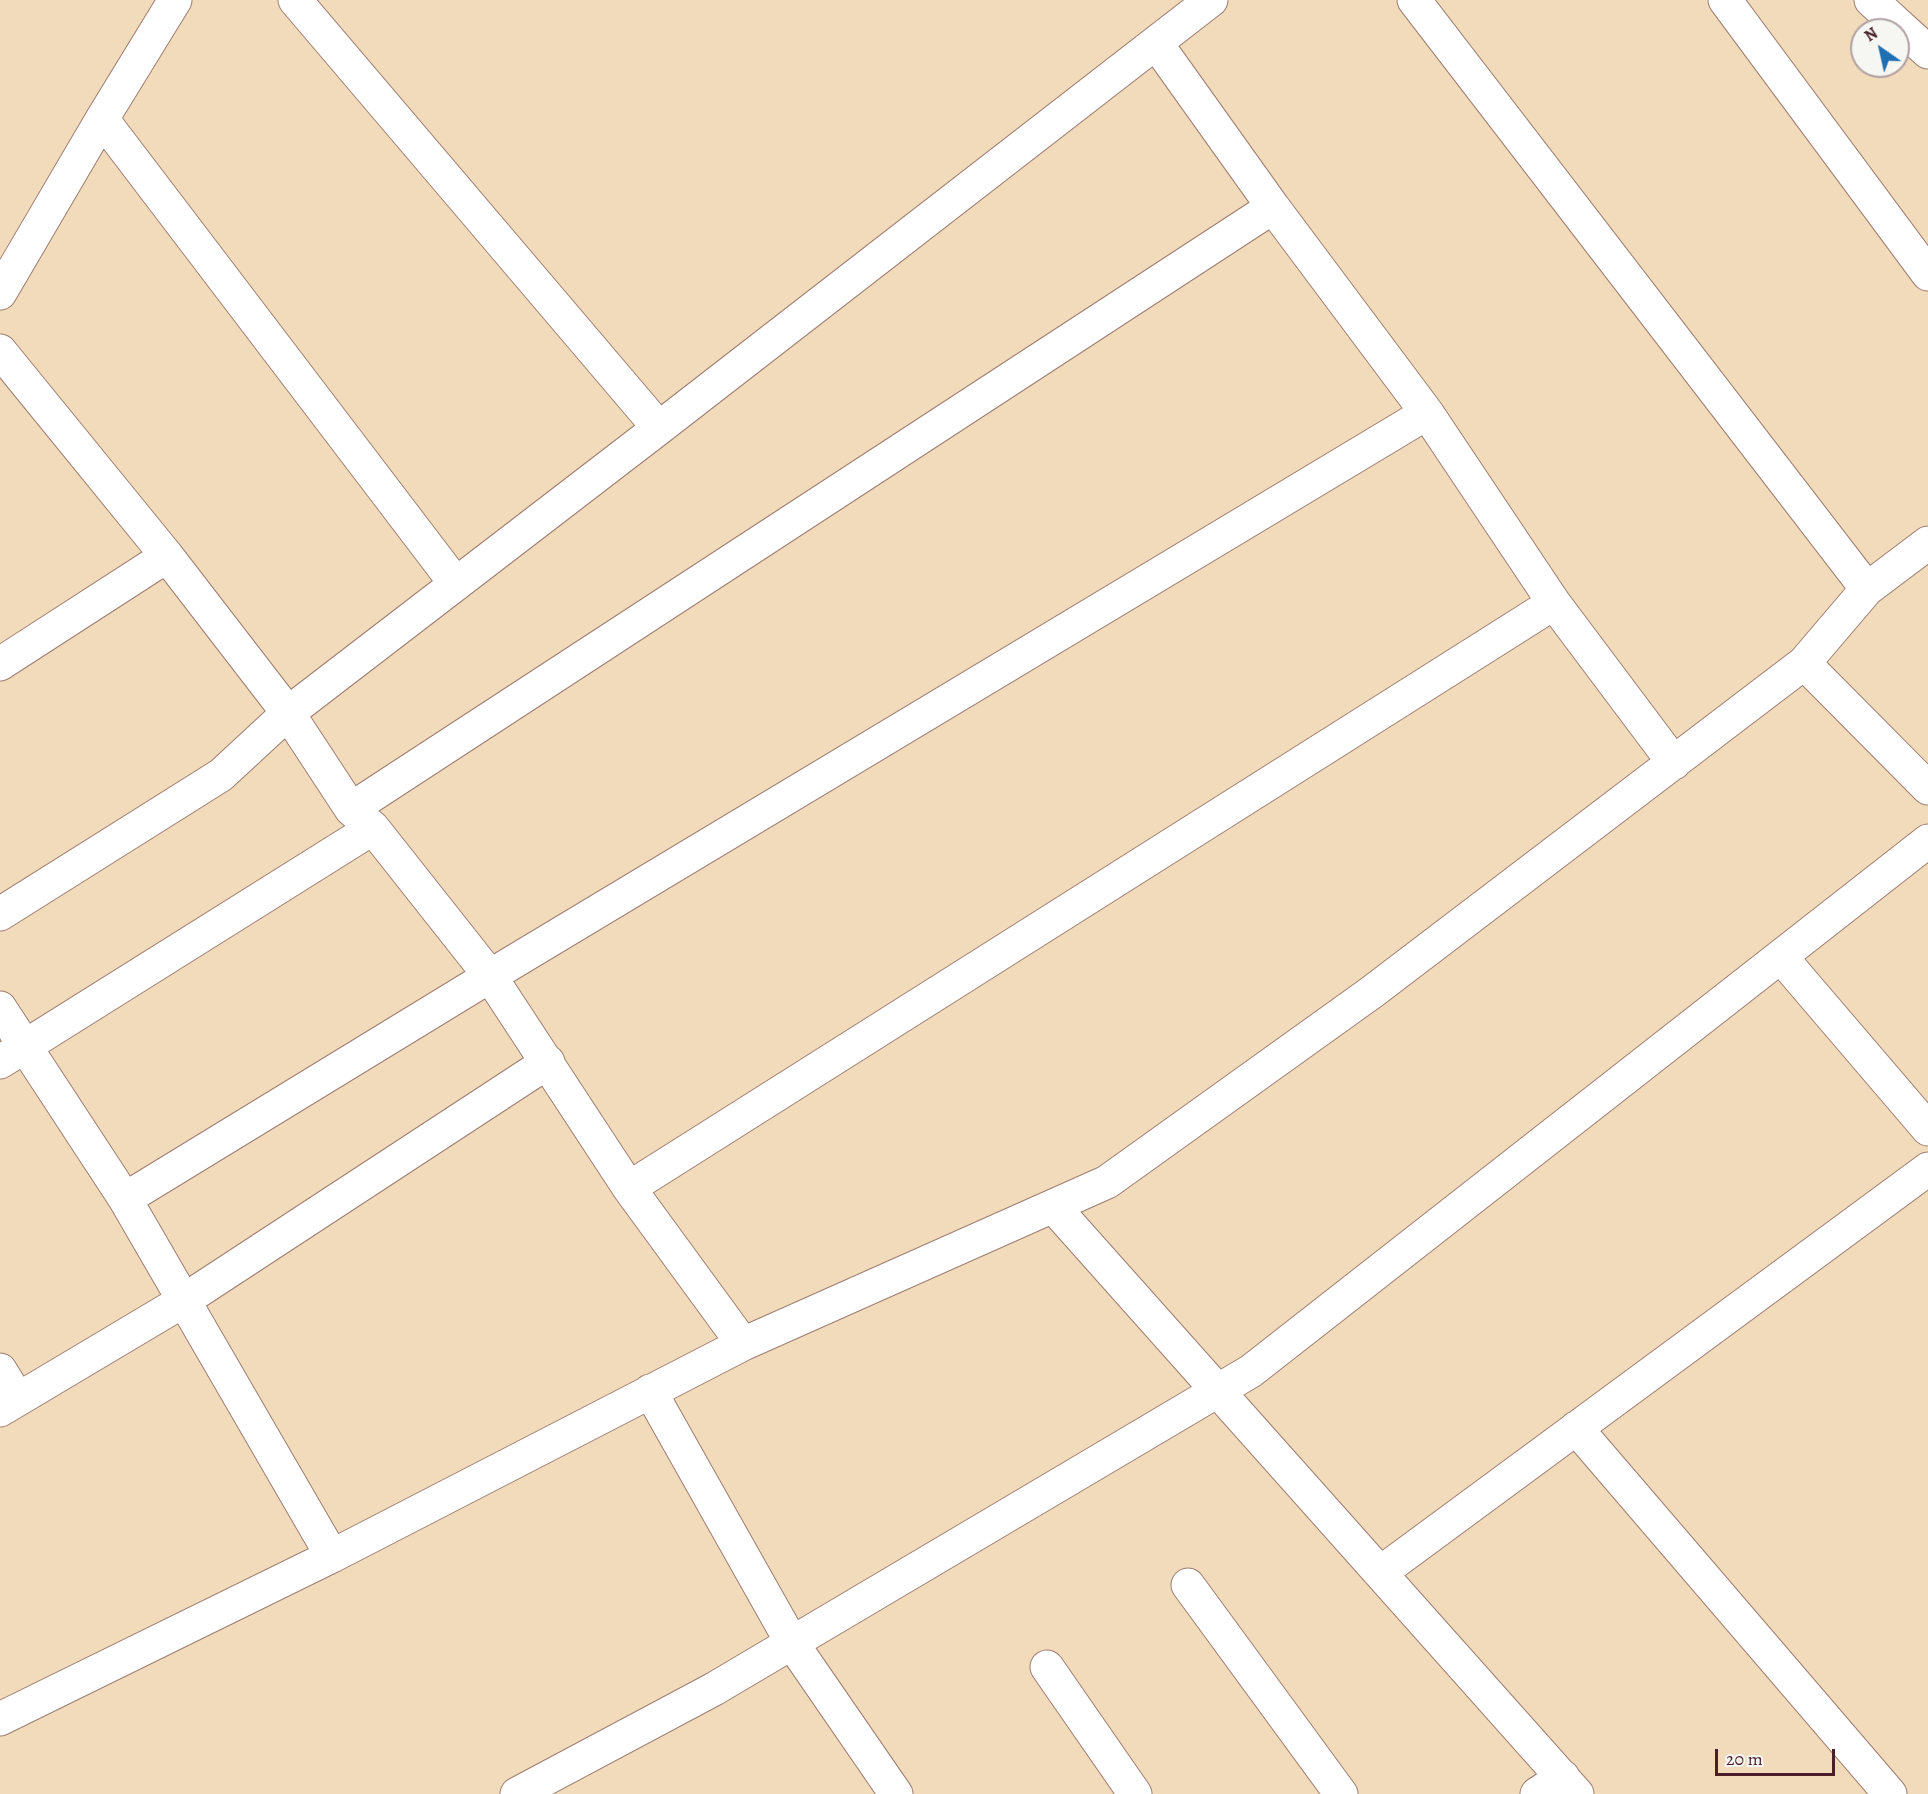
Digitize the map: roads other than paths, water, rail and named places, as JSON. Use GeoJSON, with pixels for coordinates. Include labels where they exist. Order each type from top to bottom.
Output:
{"type":"FeatureCollection","features":[{"type":"Feature","properties":{"kind":"street"},"geometry":{"type":"LineString","coordinates":[[0,293],[102,119],[176,0]]}},
{"type":"Feature","properties":{"kind":"street"},"geometry":{"type":"LineString","coordinates":[[295,0],[659,428]]}},
{"type":"Feature","properties":{"kind":"street"},"geometry":{"type":"LineString","coordinates":[[0,914],[221,775],[288,713],[1211,0]]}},
{"type":"Feature","properties":{"kind":"street"},"geometry":{"type":"LineString","coordinates":[[1414,0],[1867,589]]}},
{"type":"Feature","properties":{"kind":"street"},"geometry":{"type":"LineString","coordinates":[[1725,0],[1928,274]]}},
{"type":"Feature","properties":{"kind":"street"},"geometry":{"type":"LineString","coordinates":[[1871,0],[1928,52]]}},
{"type":"Feature","properties":{"kind":"street"},"geometry":{"type":"LineString","coordinates":[[1156,43],[1427,413],[1554,603],[1674,763]]}},
{"type":"Feature","properties":{"kind":"street"},"geometry":{"type":"LineString","coordinates":[[102,119],[456,584]]}},
{"type":"Feature","properties":{"kind":"street"},"geometry":{"type":"LineString","coordinates":[[12,1054],[1274,207]]}},
{"type":"Feature","properties":{"kind":"street"},"geometry":{"type":"LineString","coordinates":[[0,351],[167,556],[288,713],[362,818],[490,976],[629,1188],[743,1344]]}},
{"type":"Feature","properties":{"kind":"street"},"geometry":{"type":"LineString","coordinates":[[125,1199],[490,976],[1427,413]]}},
{"type":"Feature","properties":{"kind":"street"},"geometry":{"type":"LineString","coordinates":[[0,1719],[332,1556],[743,1344],[1107,1182],[1372,992],[1804,663],[1867,589],[1928,543]]}},
{"type":"Feature","properties":{"kind":"street"},"geometry":{"type":"LineString","coordinates":[[0,664],[167,556]]}},
{"type":"Feature","properties":{"kind":"street"},"geometry":{"type":"LineString","coordinates":[[629,1188],[1554,603]]}},
{"type":"Feature","properties":{"kind":"street"},"geometry":{"type":"LineString","coordinates":[[1804,663],[1928,788]]}},
{"type":"Feature","properties":{"kind":"street"},"geometry":{"type":"LineString","coordinates":[[517,1794],[714,1689],[1251,1371],[1928,841]]}},
{"type":"Feature","properties":{"kind":"street"},"geometry":{"type":"LineString","coordinates":[[1781,957],[1928,1129]]}},
{"type":"Feature","properties":{"kind":"street"},"geometry":{"type":"LineString","coordinates":[[0,1008],[12,1054],[125,1199],[332,1556]]}},
{"type":"Feature","properties":{"kind":"street"},"geometry":{"type":"LineString","coordinates":[[0,1370],[9,1405],[183,1301],[548,1062]]}},
{"type":"Feature","properties":{"kind":"street"},"geometry":{"type":"LineString","coordinates":[[1380,1574],[1928,1169]]}},
{"type":"Feature","properties":{"kind":"street"},"geometry":{"type":"LineString","coordinates":[[1053,1206],[1219,1390],[1380,1574],[1559,1788]]}},
{"type":"Feature","properties":{"kind":"street"},"geometry":{"type":"LineString","coordinates":[[650,1391],[792,1643],[896,1794]]}},
{"type":"Feature","properties":{"kind":"street"},"geometry":{"type":"LineString","coordinates":[[1576,1428],[1890,1794]]}},
{"type":"Feature","properties":{"kind":"street"},"geometry":{"type":"LineString","coordinates":[[1188,1585],[1341,1794]]}},
{"type":"Feature","properties":{"kind":"street"},"geometry":{"type":"LineString","coordinates":[[1047,1666],[1135,1794]]}}]}
